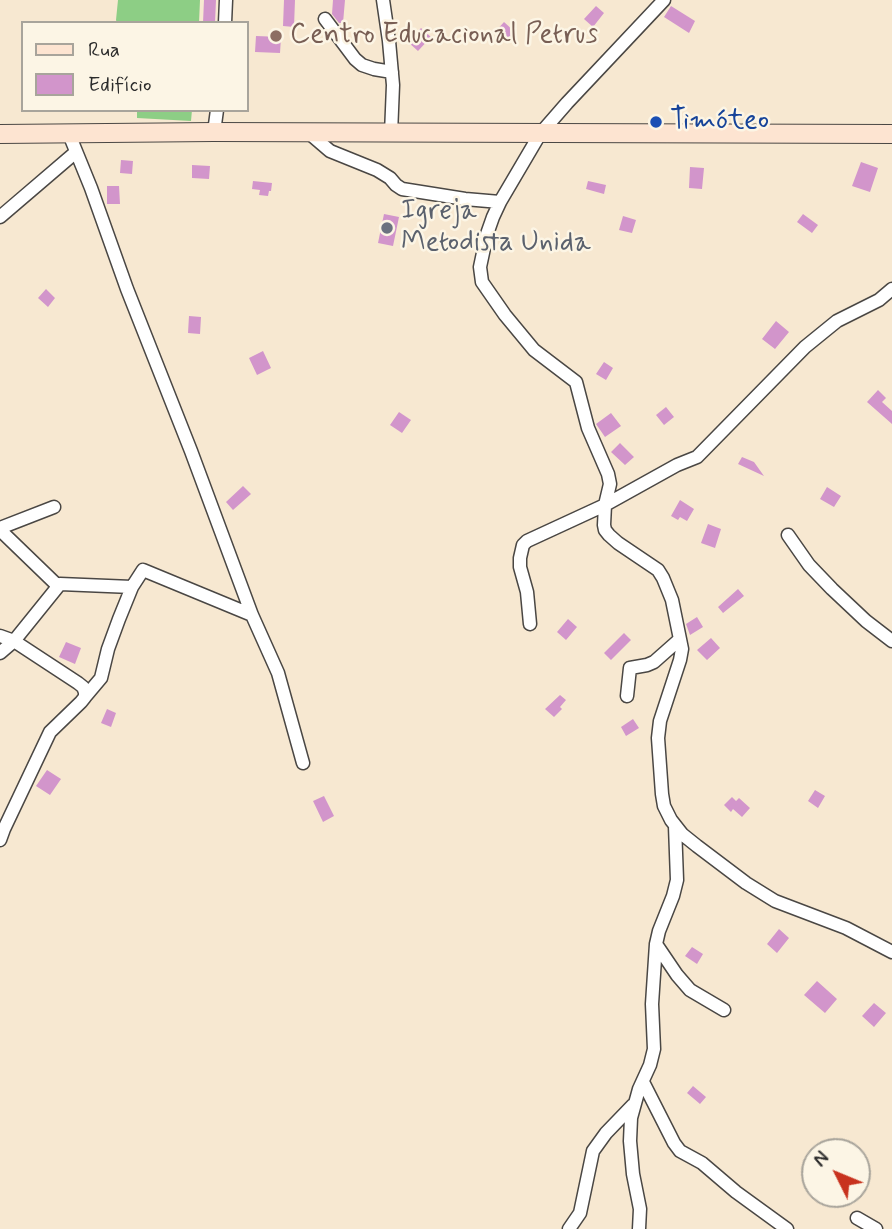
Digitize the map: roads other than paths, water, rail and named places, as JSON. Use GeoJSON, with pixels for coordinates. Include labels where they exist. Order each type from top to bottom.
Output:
{"type":"FeatureCollection","features":[{"type":"Feature","properties":{"kind":"street"},"geometry":{"type":"LineString","coordinates":[[225,21],[226,0]]}},
{"type":"Feature","properties":{"kind":"street"},"geometry":{"type":"LineString","coordinates":[[383,0],[392,72],[391,134]]}},
{"type":"Feature","properties":{"kind":"street"},"geometry":{"type":"LineString","coordinates":[[663,0],[540,134],[500,202],[487,234],[480,267],[482,282],[517,332],[542,357],[576,382],[588,428],[610,484],[604,525],[609,535],[652,565],[663,578],[672,600],[682,649],[660,721],[658,738],[664,806],[675,826],[746,883],[775,901],[846,928],[892,952]]}},
{"type":"Feature","properties":{"kind":"street"},"geometry":{"type":"LineString","coordinates":[[325,19],[362,65],[392,72]]}},
{"type":"Feature","properties":{"kind":"street"},"geometry":{"type":"LineString","coordinates":[[214,132],[217,112]]}},
{"type":"Feature","properties":{"kind":"street"},"geometry":{"type":"LineString","coordinates":[[309,133],[330,151],[377,170],[402,188],[500,202]]}},
{"type":"Feature","properties":{"kind":"street"},"geometry":{"type":"LineString","coordinates":[[0,134],[892,134]]}},
{"type":"Feature","properties":{"kind":"street"},"geometry":{"type":"LineString","coordinates":[[69,134],[252,615],[278,673],[303,763]]}},
{"type":"Feature","properties":{"kind":"street"},"geometry":{"type":"LineString","coordinates":[[0,217],[76,152]]}},
{"type":"Feature","properties":{"kind":"street"},"geometry":{"type":"LineString","coordinates":[[530,624],[527,592],[520,567],[523,545],[527,541],[606,505],[699,456],[805,347],[837,321],[879,300],[892,289]]}},
{"type":"Feature","properties":{"kind":"street"},"geometry":{"type":"LineString","coordinates":[[54,507],[0,529],[58,586]]}},
{"type":"Feature","properties":{"kind":"street"},"geometry":{"type":"LineString","coordinates":[[788,535],[832,589],[892,641]]}},
{"type":"Feature","properties":{"kind":"street"},"geometry":{"type":"LineString","coordinates":[[0,840],[50,732],[101,678],[107,649],[140,572],[146,570],[252,615]]}},
{"type":"Feature","properties":{"kind":"street"},"geometry":{"type":"LineString","coordinates":[[0,653],[14,641],[62,584],[132,587]]}},
{"type":"Feature","properties":{"kind":"street"},"geometry":{"type":"LineString","coordinates":[[0,636],[14,641],[82,687],[85,697]]}},
{"type":"Feature","properties":{"kind":"street"},"geometry":{"type":"LineString","coordinates":[[626,696],[630,668],[647,666],[654,662],[680,639]]}},
{"type":"Feature","properties":{"kind":"street"},"geometry":{"type":"LineString","coordinates":[[639,1229],[640,1209],[630,1141],[631,1118],[654,1049],[652,1004],[656,944],[677,880],[675,826]]}},
{"type":"Feature","properties":{"kind":"street"},"geometry":{"type":"LineString","coordinates":[[656,944],[685,986],[724,1010]]}},
{"type":"Feature","properties":{"kind":"street"},"geometry":{"type":"LineString","coordinates":[[643,1082],[680,1151],[702,1163],[787,1229]]}},
{"type":"Feature","properties":{"kind":"street"},"geometry":{"type":"LineString","coordinates":[[569,1229],[580,1213],[593,1151],[606,1133],[634,1105]]}},
{"type":"Feature","properties":{"kind":"street"},"geometry":{"type":"LineString","coordinates":[[857,1218],[876,1229]]}},
{"type":"Feature","properties":{"kind":"place","name":"Centro Educacional Petrus"},"geometry":{"type":"Point","coordinates":[276,36]}},
{"type":"Feature","properties":{"kind":"place","name":"Timóteo"},"geometry":{"type":"Point","coordinates":[656,122]}},
{"type":"Feature","properties":{"kind":"place","name":"Igreja Metodista Unida"},"geometry":{"type":"Point","coordinates":[387,228]}}]}
